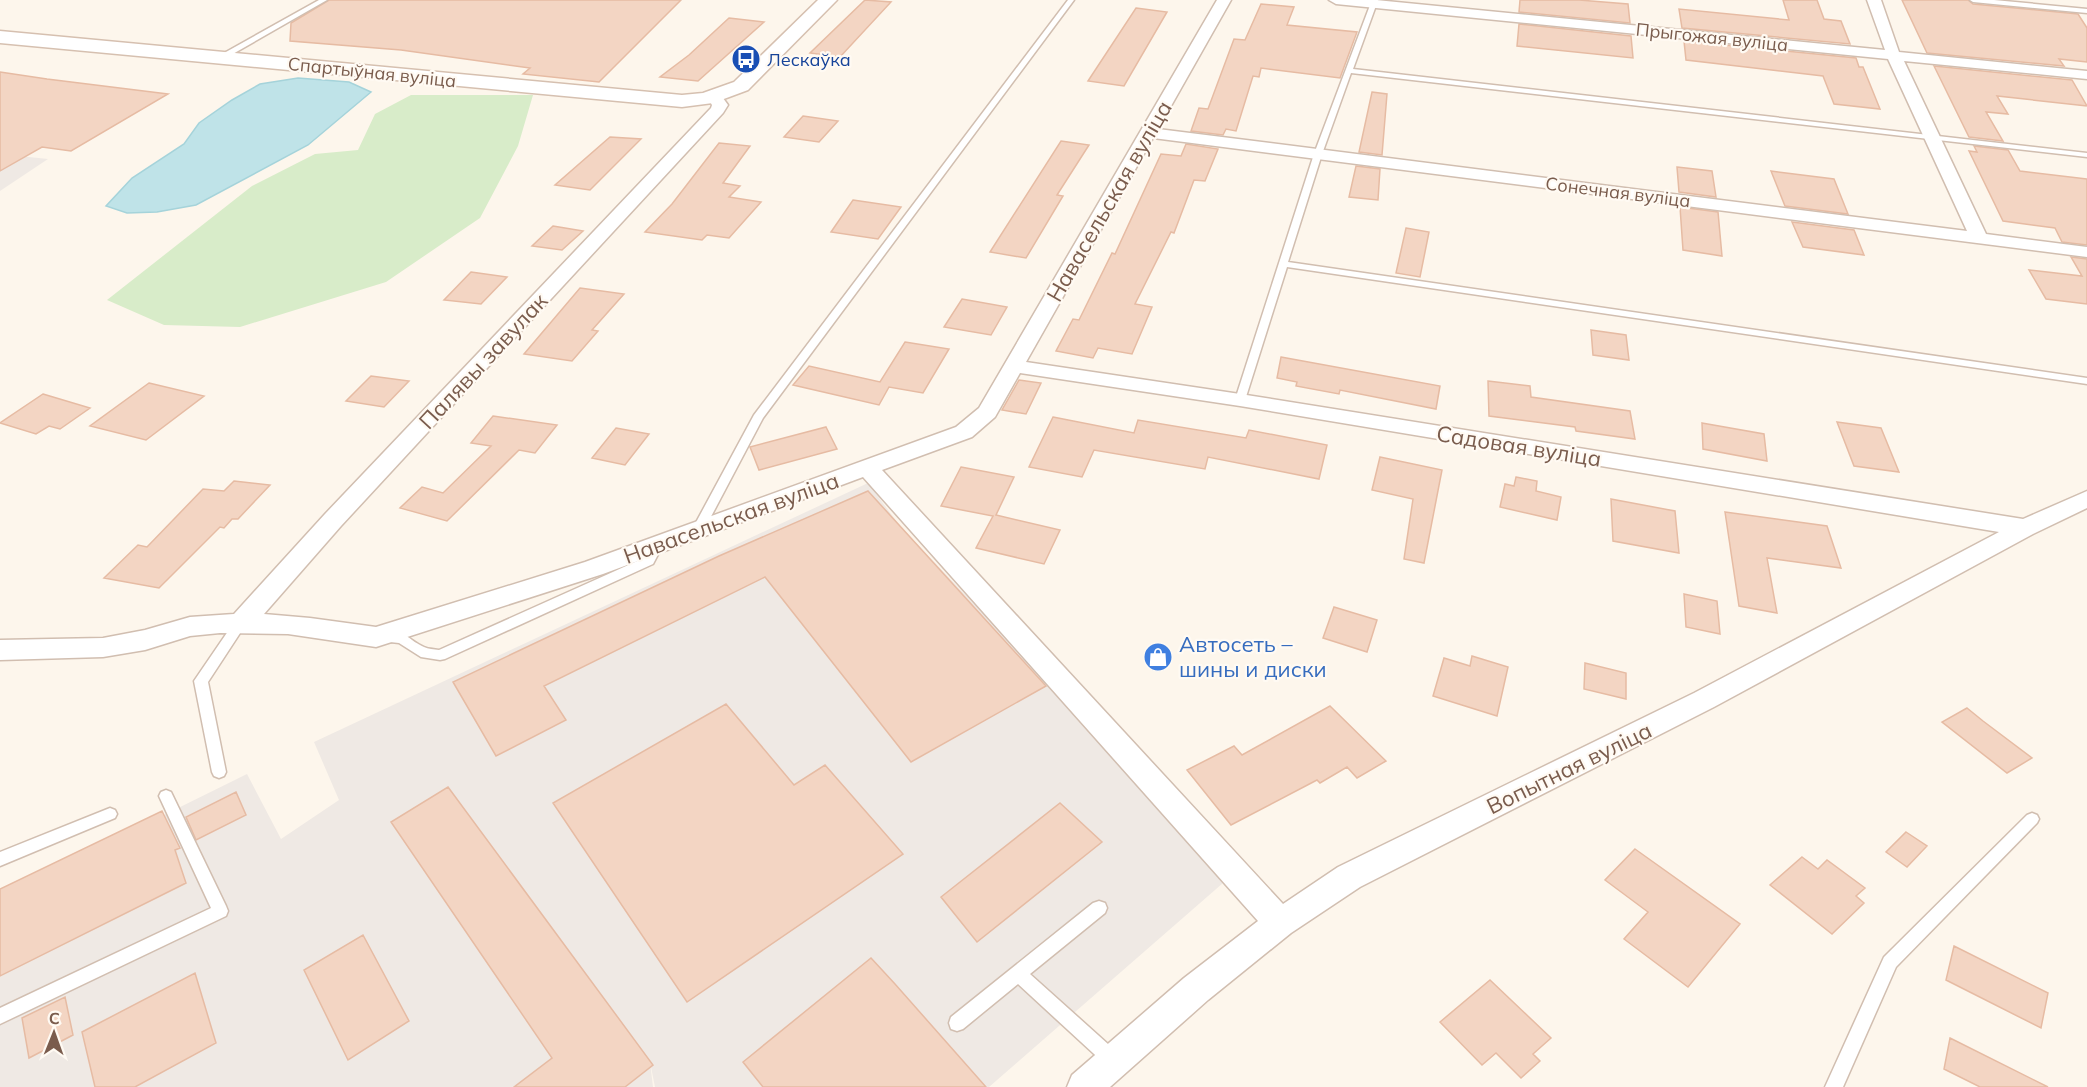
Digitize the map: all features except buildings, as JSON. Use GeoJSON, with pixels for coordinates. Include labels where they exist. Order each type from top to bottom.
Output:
{"type":"FeatureCollection","features":[{"type":"Feature","properties":{"kind":"main road","name":"Спартыўная вуліца"},"geometry":{"type":"LineString","coordinates":[[0,37],[682,101],[715,97],[741,86],[828,0]]}},
{"type":"Feature","properties":{"kind":"street","name":"Навасельская вуліца"},"geometry":{"type":"LineString","coordinates":[[0,650],[87,650],[139,641],[196,625],[240,624],[343,630],[376,637],[594,568],[964,432],[987,412],[1224,0]]}},
{"type":"Feature","properties":{"kind":"street","name":"Прыгожая вуліца"},"geometry":{"type":"LineString","coordinates":[[1336,0],[1375,2],[2087,75]]}},
{"type":"Feature","properties":{"kind":"street"},"geometry":{"type":"LineString","coordinates":[[1874,0],[1893,54],[1979,238]]}},
{"type":"Feature","properties":{"kind":"street","name":"Палявы завулак"},"geometry":{"type":"LineString","coordinates":[[240,624],[342,511],[718,110],[720,105],[715,97]]}},
{"type":"Feature","properties":{"kind":"street","name":"Сонечная вуліца"},"geometry":{"type":"LineString","coordinates":[[1149,133],[2087,252]]}},
{"type":"Feature","properties":{"kind":"street","name":"Садовая вуліца"},"geometry":{"type":"LineString","coordinates":[[1013,366],[1240,400],[2025,528]]}},
{"type":"Feature","properties":{"kind":"street"},"geometry":{"type":"LineString","coordinates":[[867,468],[1280,923]]}},
{"type":"Feature","properties":{"kind":"street","name":"Вопытная вуліца"},"geometry":{"type":"LineString","coordinates":[[1084,1087],[1113,1060],[1280,923],[1349,877],[1704,700],[2025,528],[2087,499]]}},
{"type":"Feature","properties":{"kind":"lane"},"geometry":{"type":"LineString","coordinates":[[221,57],[324,0]]}},
{"type":"Feature","properties":{"kind":"lane"},"geometry":{"type":"LineString","coordinates":[[699,528],[758,417],[1071,0]]}},
{"type":"Feature","properties":{"kind":"lane"},"geometry":{"type":"LineString","coordinates":[[1973,0],[2087,11]]}},
{"type":"Feature","properties":{"kind":"lane"},"geometry":{"type":"LineString","coordinates":[[1240,400],[1318,154],[1375,2]]}},
{"type":"Feature","properties":{"kind":"lane"},"geometry":{"type":"LineString","coordinates":[[1349,71],[2087,155]]}},
{"type":"Feature","properties":{"kind":"lane"},"geometry":{"type":"LineString","coordinates":[[1284,264],[2087,381]]}},
{"type":"Feature","properties":{"kind":"lane"},"geometry":{"type":"LineString","coordinates":[[376,637],[402,638],[421,652],[440,655],[650,561],[658,543]]}},
{"type":"Feature","properties":{"kind":"lane"},"geometry":{"type":"LineString","coordinates":[[219,772],[201,681],[240,624]]}},
{"type":"Feature","properties":{"kind":"lane"},"geometry":{"type":"LineString","coordinates":[[0,1016],[220,911],[166,796]]}},
{"type":"Feature","properties":{"kind":"lane"},"geometry":{"type":"LineString","coordinates":[[0,859],[110,814]]}},
{"type":"Feature","properties":{"kind":"lane"},"geometry":{"type":"LineString","coordinates":[[1834,1087],[1890,962],[2031,819]]}},
{"type":"Feature","properties":{"kind":"lane"},"geometry":{"type":"LineString","coordinates":[[957,1023],[1099,909]]}},
{"type":"Feature","properties":{"kind":"lane"},"geometry":{"type":"LineString","coordinates":[[1019,974],[1113,1060]]}},
{"type":"Feature","properties":{"kind":"shaded area"},"geometry":{"type":"Polygon","coordinates":[[[0,154],[48,159],[0,191],[0,154]]]}},
{"type":"Feature","properties":{"kind":"shaded area"},"geometry":{"type":"Polygon","coordinates":[[[868,483],[900,526],[1050,684],[1223,883],[989,1087],[655,1087],[650,1062],[653,1087],[0,1087],[0,889],[164,815],[247,774],[281,839],[339,800],[314,742],[868,483]]]}},
{"type":"Feature","properties":{"kind":"green space"},"geometry":{"type":"Polygon","coordinates":[[[411,95],[533,95],[518,146],[480,218],[386,282],[240,327],[164,325],[107,300],[252,186],[315,154],[358,150],[375,114],[411,95]]]}},
{"type":"Feature","properties":{"kind":"water"},"geometry":{"type":"Polygon","coordinates":[[[298,78],[349,82],[371,92],[308,145],[196,205],[157,212],[127,213],[106,206],[132,178],[184,144],[199,123],[232,100],[260,84],[298,78]]]}},
{"type":"Feature","properties":{"kind":"place","name":"Лескаўка"},"geometry":{"type":"Point","coordinates":[746,59]}},
{"type":"Feature","properties":{"kind":"place","name":"Автосеть – шины и диски"},"geometry":{"type":"Point","coordinates":[1158,657]}}]}
